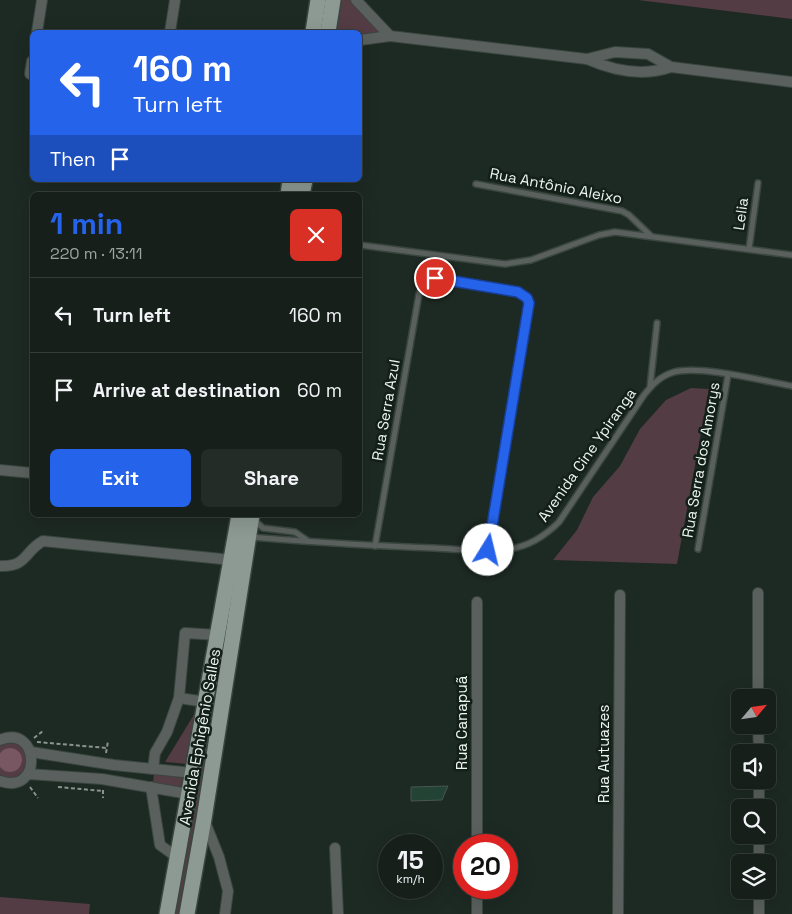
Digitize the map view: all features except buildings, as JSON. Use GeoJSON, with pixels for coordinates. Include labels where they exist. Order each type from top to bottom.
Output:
{"type":"FeatureCollection","features":[{"type":"Feature","properties":{"kind":"main road"},"geometry":{"type":"LineString","coordinates":[[313,30],[318,0]]}},
{"type":"Feature","properties":{"kind":"main road"},"geometry":{"type":"LineString","coordinates":[[328,30],[333,0]]}},
{"type":"Feature","properties":{"kind":"main road","name":"Avenida Ephigênio Salles"},"geometry":{"type":"LineString","coordinates":[[168,914],[239,517]]}},
{"type":"Feature","properties":{"kind":"main road","name":"Avenida Ephigênio Salles"},"geometry":{"type":"LineString","coordinates":[[186,914],[204,819],[252,517]]}},
{"type":"Feature","properties":{"kind":"street"},"geometry":{"type":"LineString","coordinates":[[37,30],[42,0]]}},
{"type":"Feature","properties":{"kind":"street"},"geometry":{"type":"LineString","coordinates":[[170,30],[175,0]]}},
{"type":"Feature","properties":{"kind":"street"},"geometry":{"type":"LineString","coordinates":[[356,0],[390,36]]}},
{"type":"Feature","properties":{"kind":"street"},"geometry":{"type":"LineString","coordinates":[[362,40],[390,36],[587,59],[613,70],[650,73],[671,67]]}},
{"type":"Feature","properties":{"kind":"street"},"geometry":{"type":"LineString","coordinates":[[587,59],[615,52],[648,54],[671,67],[792,82]]}},
{"type":"Feature","properties":{"kind":"street"},"geometry":{"type":"LineString","coordinates":[[0,470],[30,473]]}},
{"type":"Feature","properties":{"kind":"street"},"geometry":{"type":"LineString","coordinates":[[0,566],[21,562],[41,542],[232,560]]}},
{"type":"Feature","properties":{"kind":"street"},"geometry":{"type":"LineString","coordinates":[[758,592],[758,689]]}},
{"type":"Feature","properties":{"kind":"street","name":"Rua Autuazes"},"geometry":{"type":"LineString","coordinates":[[618,914],[620,595]]}},
{"type":"Feature","properties":{"kind":"street","name":"Rua Canapuã"},"geometry":{"type":"LineString","coordinates":[[477,602],[477,834]]}},
{"type":"Feature","properties":{"kind":"street"},"geometry":{"type":"LineString","coordinates":[[153,769],[155,753],[167,732],[179,698],[185,633],[218,635]]}},
{"type":"Feature","properties":{"kind":"street"},"geometry":{"type":"LineString","coordinates":[[179,698],[206,702]]}},
{"type":"Feature","properties":{"kind":"street"},"geometry":{"type":"LineString","coordinates":[[0,740],[16,739],[33,748],[104,764],[193,773]]}},
{"type":"Feature","properties":{"kind":"street"},"geometry":{"type":"LineString","coordinates":[[0,781],[16,782],[28,774],[32,763],[33,748]]}},
{"type":"Feature","properties":{"kind":"street"},"geometry":{"type":"LineString","coordinates":[[28,774],[102,779],[189,794]]}},
{"type":"Feature","properties":{"kind":"street"},"geometry":{"type":"LineString","coordinates":[[151,787],[160,845],[178,858]]}},
{"type":"Feature","properties":{"kind":"street","name":"Avenida Ephigênio Salles"},"geometry":{"type":"LineString","coordinates":[[204,819],[219,857],[228,891],[225,914]]}},
{"type":"Feature","properties":{"kind":"street"},"geometry":{"type":"LineString","coordinates":[[335,848],[338,914]]}},
{"type":"Feature","properties":{"kind":"street"},"geometry":{"type":"LineString","coordinates":[[477,899],[478,914]]}},
{"type":"Feature","properties":{"kind":"street"},"geometry":{"type":"LineString","coordinates":[[759,899],[759,914]]}},
{"type":"Feature","properties":{"kind":"lane","name":"Lelia"},"geometry":{"type":"LineString","coordinates":[[749,249],[758,183]]}},
{"type":"Feature","properties":{"kind":"lane","name":"Rua Antônio Aleixo"},"geometry":{"type":"LineString","coordinates":[[476,184],[622,211],[651,236]]}},
{"type":"Feature","properties":{"kind":"lane"},"geometry":{"type":"LineString","coordinates":[[362,245],[505,264],[531,260],[607,233],[651,236],[792,255]]}},
{"type":"Feature","properties":{"kind":"lane","name":"Rua Serra Azul"},"geometry":{"type":"LineString","coordinates":[[375,546],[419,294],[426,279],[435,278],[518,292],[527,298],[529,311],[488,550]]}},
{"type":"Feature","properties":{"kind":"lane"},"geometry":{"type":"LineString","coordinates":[[650,388],[657,323]]}},
{"type":"Feature","properties":{"kind":"lane","name":"Avenida Cine Ypiranga"},"geometry":{"type":"LineString","coordinates":[[249,537],[375,546],[488,550],[523,546],[547,534],[559,522],[650,388],[664,376],[687,370],[792,386]]}},
{"type":"Feature","properties":{"kind":"lane","name":"Rua Serra dos Amorys"},"geometry":{"type":"LineString","coordinates":[[698,549],[728,375]]}},
{"type":"Feature","properties":{"kind":"lane","name":"Avenida Cine Ypiranga"},"geometry":{"type":"LineString","coordinates":[[253,517],[258,526],[295,532],[309,542]]}},
{"type":"Feature","properties":{"kind":"path"},"geometry":{"type":"LineString","coordinates":[[32,740],[44,731]]}},
{"type":"Feature","properties":{"kind":"path"},"geometry":{"type":"LineString","coordinates":[[33,748],[41,741],[107,748]]}},
{"type":"Feature","properties":{"kind":"path"},"geometry":{"type":"LineString","coordinates":[[28,785],[38,798]]}},
{"type":"Feature","properties":{"kind":"path"},"geometry":{"type":"LineString","coordinates":[[57,787],[103,791]]}},
{"type":"Feature","properties":{"kind":"shaded area"},"geometry":{"type":"Polygon","coordinates":[[[335,0],[354,0],[381,34],[362,38],[362,30],[332,30],[335,0]]]}},
{"type":"Feature","properties":{"kind":"shaded area"},"geometry":{"type":"Polygon","coordinates":[[[638,0],[792,0],[792,19],[638,0]]]}},
{"type":"Feature","properties":{"kind":"shaded area"},"geometry":{"type":"Polygon","coordinates":[[[691,388],[709,389],[677,564],[553,560],[577,530],[593,497],[620,466],[640,429],[666,400],[691,388]]]}},
{"type":"Feature","properties":{"kind":"shaded area"},"geometry":{"type":"Polygon","coordinates":[[[240,525],[248,527],[180,914],[172,914],[240,525]]]}},
{"type":"Feature","properties":{"kind":"shaded area"},"geometry":{"type":"Polygon","coordinates":[[[195,713],[188,764],[165,762],[195,713]]]}},
{"type":"Feature","properties":{"kind":"shaded area"},"geometry":{"type":"Polygon","coordinates":[[[13,742],[21,747],[25,753],[26,767],[16,776],[0,775],[0,745],[13,742]]]}},
{"type":"Feature","properties":{"kind":"shaded area"},"geometry":{"type":"Polygon","coordinates":[[[6,749],[14,749],[21,756],[21,764],[14,771],[6,771],[-1,764],[-1,756],[6,749]]]}},
{"type":"Feature","properties":{"kind":"shaded area"},"geometry":{"type":"Polygon","coordinates":[[[154,772],[187,775],[187,787],[153,784],[154,772]]]}},
{"type":"Feature","properties":{"kind":"shaded area"},"geometry":{"type":"Polygon","coordinates":[[[0,897],[90,904],[89,914],[0,914],[0,897]]]}},
{"type":"Feature","properties":{"kind":"route"},"geometry":{"type":"LineString","coordinates":[[435,278],[518,292],[524,294],[529,303],[488,550]]}}]}
